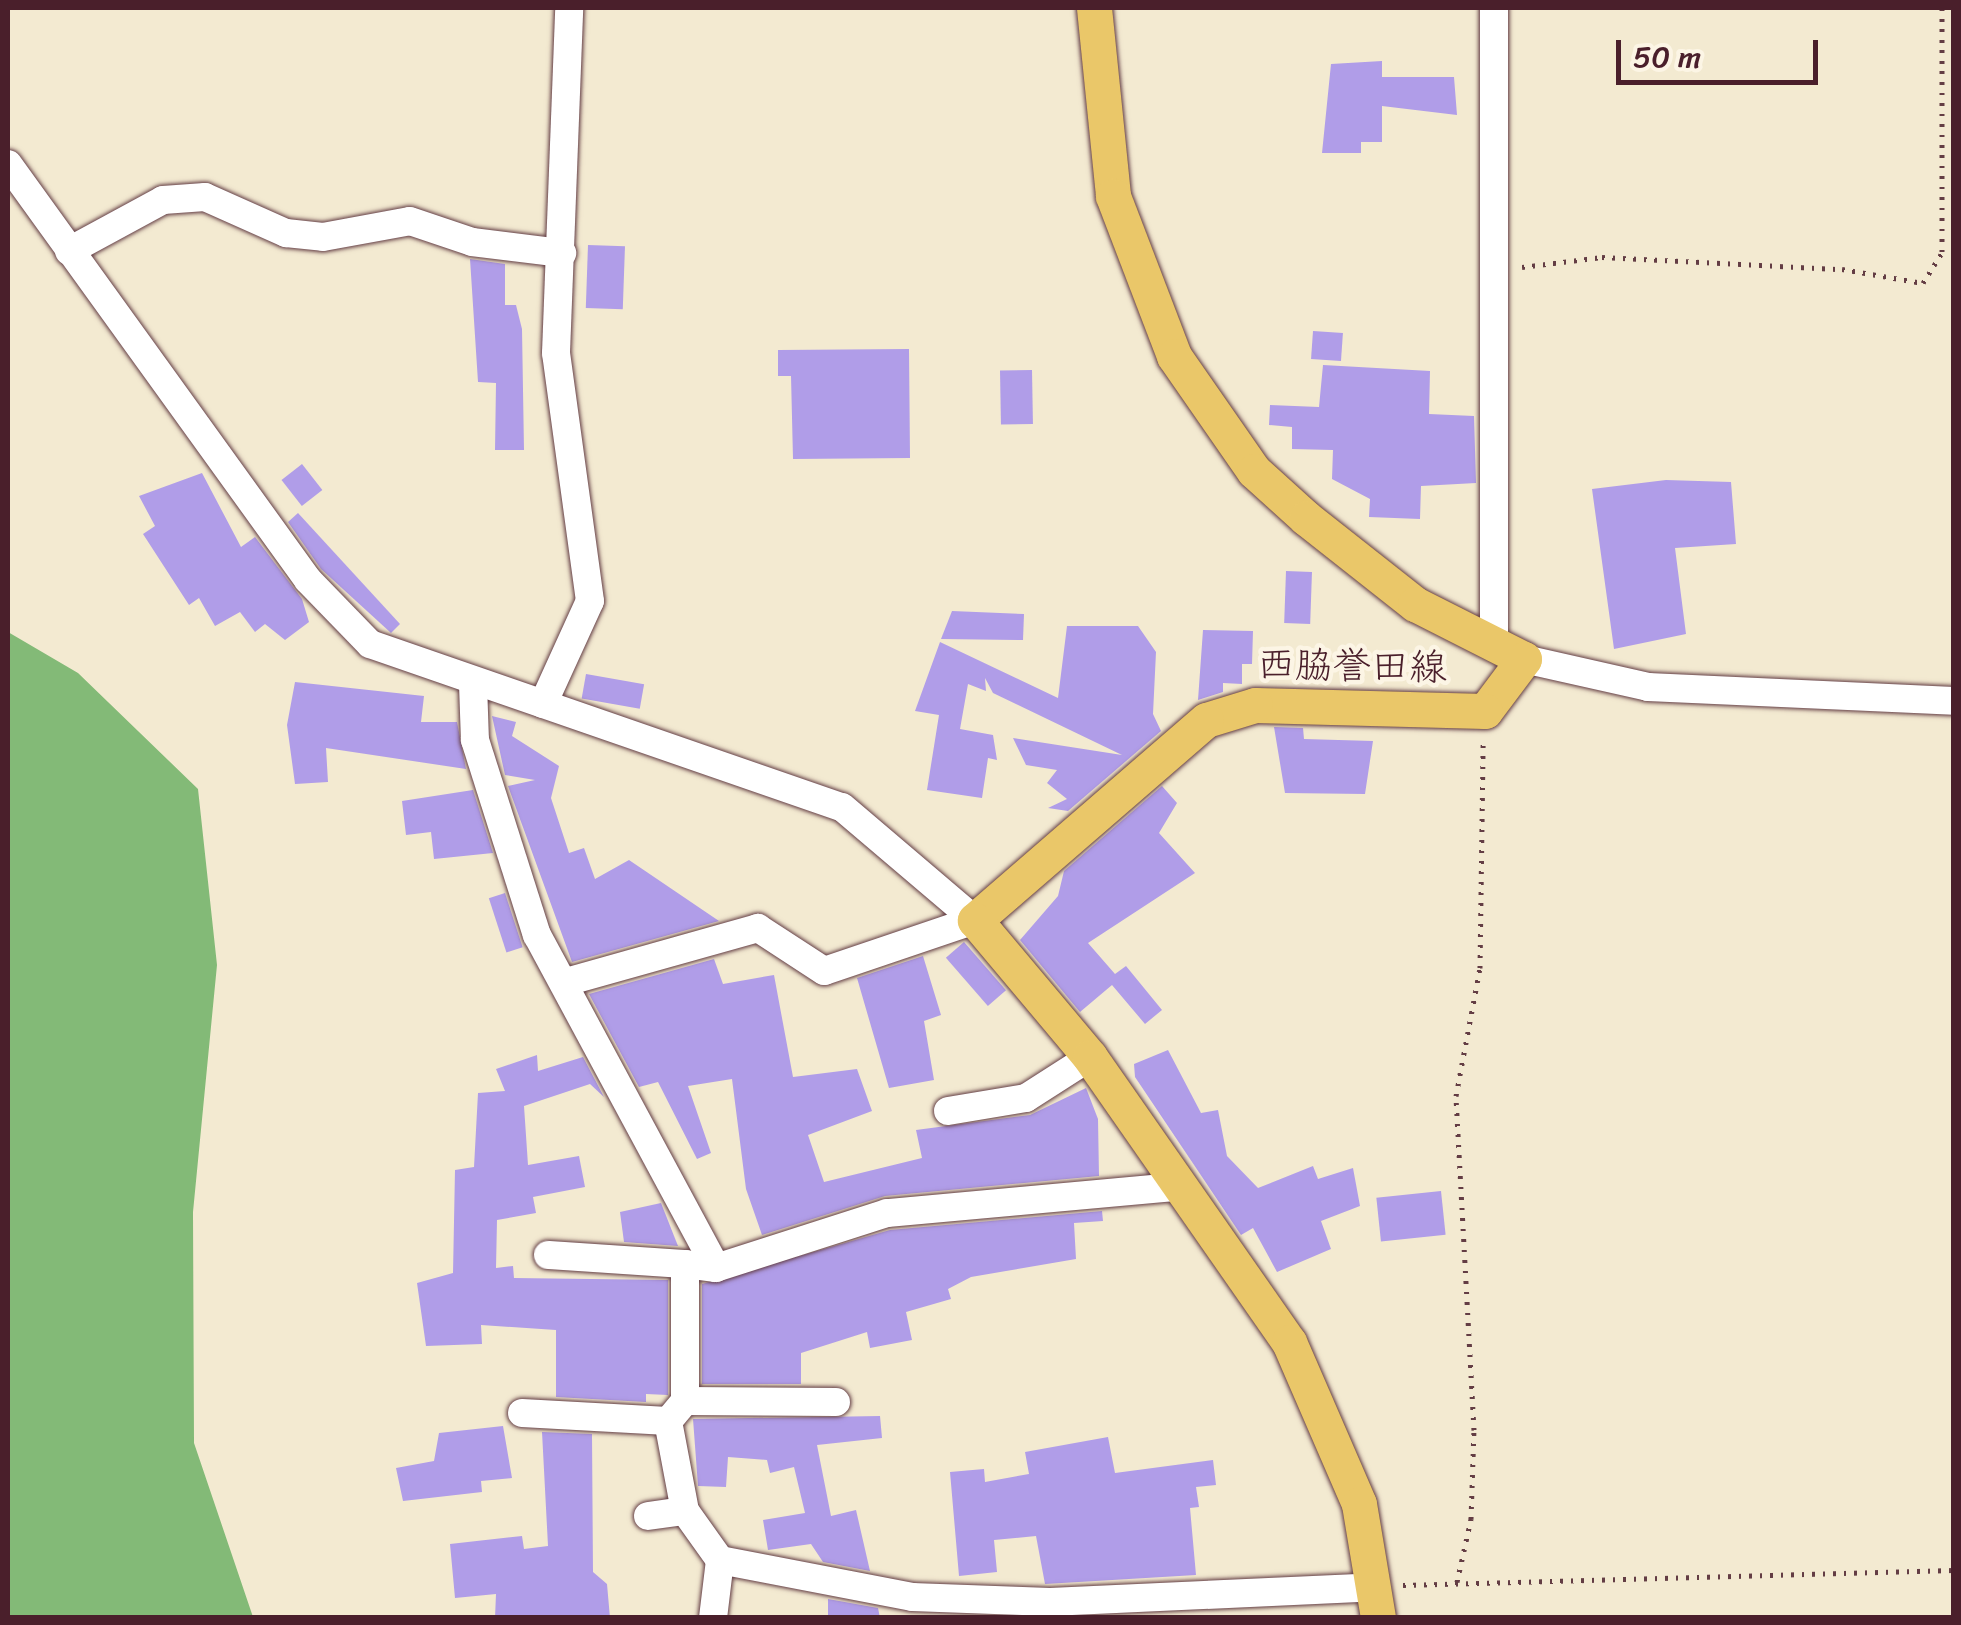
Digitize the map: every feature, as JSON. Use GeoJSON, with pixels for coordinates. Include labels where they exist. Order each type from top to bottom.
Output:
{"type":"FeatureCollection","features":[{"type":"Feature","properties":{"kind":"main road","name":"西脇誉田線"},"geometry":{"type":"LineString","coordinates":[[975,920],[1231,708],[1485,711],[1509,651],[1415,604],[1306,518],[1254,471],[1174,356],[1113,196],[1094,8]]}},
{"type":"Feature","properties":{"kind":"main road"},"geometry":{"type":"LineString","coordinates":[[975,920],[1090,1057],[1174,1186],[1288,1342],[1358,1504],[1377,1602]]}},
{"type":"Feature","properties":{"kind":"street"},"geometry":{"type":"LineString","coordinates":[[543,704],[590,601],[556,353],[569,8]]}},
{"type":"Feature","properties":{"kind":"street"},"geometry":{"type":"LineString","coordinates":[[1494,8],[1489,271],[1509,651],[1648,687],[1954,701]]}},
{"type":"Feature","properties":{"kind":"street"},"geometry":{"type":"LineString","coordinates":[[8,164],[308,580],[370,644],[473,684],[543,704],[842,808],[975,920]]}},
{"type":"Feature","properties":{"kind":"street"},"geometry":{"type":"LineString","coordinates":[[69,250],[162,200],[205,197],[286,233],[323,237],[410,221],[472,242],[562,254]]}},
{"type":"Feature","properties":{"kind":"street"},"geometry":{"type":"LineString","coordinates":[[473,684],[475,740],[536,936],[566,982],[716,1268]]}},
{"type":"Feature","properties":{"kind":"street"},"geometry":{"type":"LineString","coordinates":[[566,982],[758,928],[824,971],[975,920]]}},
{"type":"Feature","properties":{"kind":"street"},"geometry":{"type":"LineString","coordinates":[[948,1111],[1026,1098],[1090,1057]]}},
{"type":"Feature","properties":{"kind":"street"},"geometry":{"type":"LineString","coordinates":[[548,1255],[716,1268],[887,1213],[1174,1186]]}},
{"type":"Feature","properties":{"kind":"street"},"geometry":{"type":"LineString","coordinates":[[685,1264],[676,1411],[685,1511],[720,1560],[714,1618]]}},
{"type":"Feature","properties":{"kind":"street"},"geometry":{"type":"LineString","coordinates":[[522,1413],[676,1411],[836,1402]]}},
{"type":"Feature","properties":{"kind":"street"},"geometry":{"type":"LineString","coordinates":[[648,1516],[685,1511]]}},
{"type":"Feature","properties":{"kind":"street"},"geometry":{"type":"LineString","coordinates":[[720,1560],[912,1597],[1050,1602],[1377,1602]]}},
{"type":"Feature","properties":{"kind":"path"},"geometry":{"type":"LineString","coordinates":[[1489,271],[1602,256],[1842,268],[1922,283],[1942,252],[1942,8]]}},
{"type":"Feature","properties":{"kind":"path"},"geometry":{"type":"LineString","coordinates":[[1457,1582],[1471,1519],[1474,1430],[1456,1096],[1480,968],[1485,711]]}},
{"type":"Feature","properties":{"kind":"path"},"geometry":{"type":"LineString","coordinates":[[1377,1602],[1457,1582],[1954,1570]]}},
{"type":"Feature","properties":{"kind":"green space"},"geometry":{"type":"Polygon","coordinates":[[[8,632],[78,673],[198,789],[217,965],[193,1212],[194,1443],[253,1617],[8,1617],[8,632]]]}},
{"type":"Feature","properties":{"kind":"building"},"geometry":{"type":"Polygon","coordinates":[[[1382,61],[1382,77],[1454,77],[1457,115],[1382,106],[1382,142],[1361,142],[1361,153],[1322,153],[1331,64],[1382,61]]]}},
{"type":"Feature","properties":{"kind":"building"},"geometry":{"type":"Polygon","coordinates":[[[588,245],[625,246],[623,309],[586,308],[588,245]]]}},
{"type":"Feature","properties":{"kind":"building"},"geometry":{"type":"Polygon","coordinates":[[[470,259],[505,264],[505,305],[516,305],[522,329],[524,450],[495,450],[496,383],[478,382],[470,259]]]}},
{"type":"Feature","properties":{"kind":"building"},"geometry":{"type":"Polygon","coordinates":[[[1313,331],[1343,333],[1341,361],[1311,359],[1313,331]]]}},
{"type":"Feature","properties":{"kind":"building"},"geometry":{"type":"Polygon","coordinates":[[[909,349],[910,458],[793,459],[791,376],[778,376],[778,350],[909,349]]]}},
{"type":"Feature","properties":{"kind":"building"},"geometry":{"type":"Polygon","coordinates":[[[1323,365],[1430,371],[1429,414],[1474,416],[1476,483],[1421,486],[1420,519],[1369,517],[1370,499],[1332,479],[1333,450],[1292,449],[1292,427],[1269,425],[1270,405],[1319,407],[1323,365]]]}},
{"type":"Feature","properties":{"kind":"building"},"geometry":{"type":"Polygon","coordinates":[[[1032,370],[1033,424],[1001,425],[1000,371],[1032,370]]]}},
{"type":"Feature","properties":{"kind":"building"},"geometry":{"type":"Polygon","coordinates":[[[302,464],[322,490],[302,506],[282,480],[302,464]]]}},
{"type":"Feature","properties":{"kind":"building"},"geometry":{"type":"Polygon","coordinates":[[[202,473],[241,547],[255,537],[302,599],[309,622],[285,640],[265,624],[255,632],[240,612],[215,626],[199,598],[189,605],[143,534],[155,526],[139,496],[202,473]]]}},
{"type":"Feature","properties":{"kind":"building"},"geometry":{"type":"Polygon","coordinates":[[[1666,480],[1731,482],[1736,544],[1675,548],[1686,634],[1614,649],[1592,489],[1666,480]]]}},
{"type":"Feature","properties":{"kind":"building"},"geometry":{"type":"Polygon","coordinates":[[[298,513],[400,624],[391,633],[321,569],[288,522],[298,513]]]}},
{"type":"Feature","properties":{"kind":"building"},"geometry":{"type":"Polygon","coordinates":[[[1286,571],[1312,572],[1310,624],[1284,623],[1286,571]]]}},
{"type":"Feature","properties":{"kind":"building"},"geometry":{"type":"Polygon","coordinates":[[[952,611],[1024,614],[1023,640],[941,639],[952,611]]]}},
{"type":"Feature","properties":{"kind":"building"},"geometry":{"type":"Polygon","coordinates":[[[1067,626],[1138,626],[1156,652],[1153,714],[1161,731],[1068,811],[1048,808],[1067,799],[1047,783],[1057,770],[1026,765],[1013,738],[1122,755],[993,693],[985,678],[986,691],[968,684],[960,729],[993,735],[997,760],[988,758],[982,798],[927,790],[939,715],[915,711],[940,642],[1058,698],[1067,626]]]}},
{"type":"Feature","properties":{"kind":"building"},"geometry":{"type":"Polygon","coordinates":[[[1203,630],[1253,631],[1252,664],[1242,664],[1242,684],[1223,683],[1223,692],[1198,700],[1203,630]]]}},
{"type":"Feature","properties":{"kind":"building"},"geometry":{"type":"Polygon","coordinates":[[[586,674],[644,684],[640,709],[582,699],[586,674]]]}},
{"type":"Feature","properties":{"kind":"building"},"geometry":{"type":"Polygon","coordinates":[[[295,682],[424,696],[421,722],[457,722],[466,769],[326,748],[328,782],[295,784],[287,725],[295,682]]]}},
{"type":"Feature","properties":{"kind":"building"},"geometry":{"type":"Polygon","coordinates":[[[492,716],[516,722],[512,736],[559,766],[551,798],[569,853],[584,848],[595,879],[629,860],[719,921],[572,962],[508,786],[535,780],[505,775],[492,716]]]}},
{"type":"Feature","properties":{"kind":"building"},"geometry":{"type":"Polygon","coordinates":[[[1274,727],[1303,728],[1304,739],[1373,741],[1365,794],[1285,793],[1274,727]]]}},
{"type":"Feature","properties":{"kind":"building"},"geometry":{"type":"Polygon","coordinates":[[[1162,786],[1177,803],[1159,833],[1195,873],[1088,943],[1115,974],[1126,966],[1162,1010],[1145,1024],[1112,985],[1080,1012],[1020,940],[1058,896],[1064,871],[1162,786]]]}},
{"type":"Feature","properties":{"kind":"building"},"geometry":{"type":"Polygon","coordinates":[[[473,790],[493,853],[434,859],[431,832],[406,835],[402,801],[473,790]]]}},
{"type":"Feature","properties":{"kind":"building"},"geometry":{"type":"Polygon","coordinates":[[[505,893],[523,947],[506,952],[489,898],[505,893]]]}},
{"type":"Feature","properties":{"kind":"building"},"geometry":{"type":"Polygon","coordinates":[[[964,942],[1006,990],[988,1006],[946,958],[964,942]]]}},
{"type":"Feature","properties":{"kind":"building"},"geometry":{"type":"Polygon","coordinates":[[[923,956],[941,1015],[924,1021],[934,1080],[889,1088],[857,978],[923,956]]]}},
{"type":"Feature","properties":{"kind":"building"},"geometry":{"type":"Polygon","coordinates":[[[714,959],[723,984],[774,975],[793,1077],[857,1069],[872,1111],[808,1135],[824,1182],[922,1158],[916,1130],[1030,1115],[1086,1088],[1098,1119],[1099,1176],[885,1196],[762,1235],[746,1189],[732,1079],[688,1086],[711,1153],[697,1159],[658,1082],[639,1087],[589,994],[714,959]]]}},
{"type":"Feature","properties":{"kind":"building"},"geometry":{"type":"Polygon","coordinates":[[[1168,1050],[1201,1113],[1218,1110],[1227,1156],[1258,1188],[1313,1166],[1318,1179],[1353,1168],[1360,1206],[1321,1221],[1331,1249],[1277,1272],[1253,1228],[1241,1235],[1135,1077],[1134,1064],[1168,1050]]]}},
{"type":"Feature","properties":{"kind":"building"},"geometry":{"type":"Polygon","coordinates":[[[537,1055],[538,1071],[583,1057],[604,1097],[590,1084],[524,1106],[528,1165],[579,1156],[585,1187],[533,1197],[536,1213],[497,1220],[496,1268],[513,1266],[514,1278],[668,1280],[668,1395],[646,1394],[646,1402],[556,1397],[556,1330],[481,1325],[482,1344],[426,1346],[417,1283],[453,1273],[455,1170],[474,1167],[478,1093],[505,1091],[496,1069],[537,1055]]]}},
{"type":"Feature","properties":{"kind":"building"},"geometry":{"type":"Polygon","coordinates":[[[1441,1191],[1446,1235],[1381,1242],[1376,1198],[1441,1191]]]}},
{"type":"Feature","properties":{"kind":"building"},"geometry":{"type":"Polygon","coordinates":[[[661,1203],[678,1246],[624,1242],[620,1212],[661,1203]]]}},
{"type":"Feature","properties":{"kind":"building"},"geometry":{"type":"Polygon","coordinates":[[[1102,1211],[1103,1221],[1074,1223],[1076,1259],[971,1277],[948,1289],[951,1299],[906,1312],[912,1340],[870,1348],[867,1332],[801,1353],[801,1384],[702,1384],[702,1284],[890,1230],[1102,1211]]]}},
{"type":"Feature","properties":{"kind":"building"},"geometry":{"type":"Polygon","coordinates":[[[880,1416],[882,1438],[817,1445],[831,1516],[856,1510],[870,1571],[823,1562],[811,1544],[768,1550],[763,1520],[805,1513],[794,1467],[770,1473],[767,1460],[728,1457],[726,1487],[698,1486],[693,1419],[880,1416]]]}},
{"type":"Feature","properties":{"kind":"building"},"geometry":{"type":"Polygon","coordinates":[[[503,1426],[512,1478],[481,1481],[482,1492],[403,1501],[396,1468],[434,1461],[439,1433],[503,1426]]]}},
{"type":"Feature","properties":{"kind":"building"},"geometry":{"type":"Polygon","coordinates":[[[542,1432],[592,1434],[593,1572],[607,1584],[610,1618],[495,1618],[496,1594],[455,1598],[450,1544],[522,1536],[524,1549],[548,1546],[542,1432]]]}},
{"type":"Feature","properties":{"kind":"building"},"geometry":{"type":"Polygon","coordinates":[[[1108,1437],[1115,1473],[1213,1460],[1216,1485],[1196,1487],[1199,1507],[1190,1508],[1196,1575],[1045,1584],[1036,1536],[994,1540],[997,1572],[959,1576],[950,1472],[984,1469],[985,1482],[1029,1474],[1025,1452],[1108,1437]]]}},
{"type":"Feature","properties":{"kind":"building"},"geometry":{"type":"Polygon","coordinates":[[[828,1599],[878,1608],[880,1618],[828,1618],[828,1599]]]}}]}
